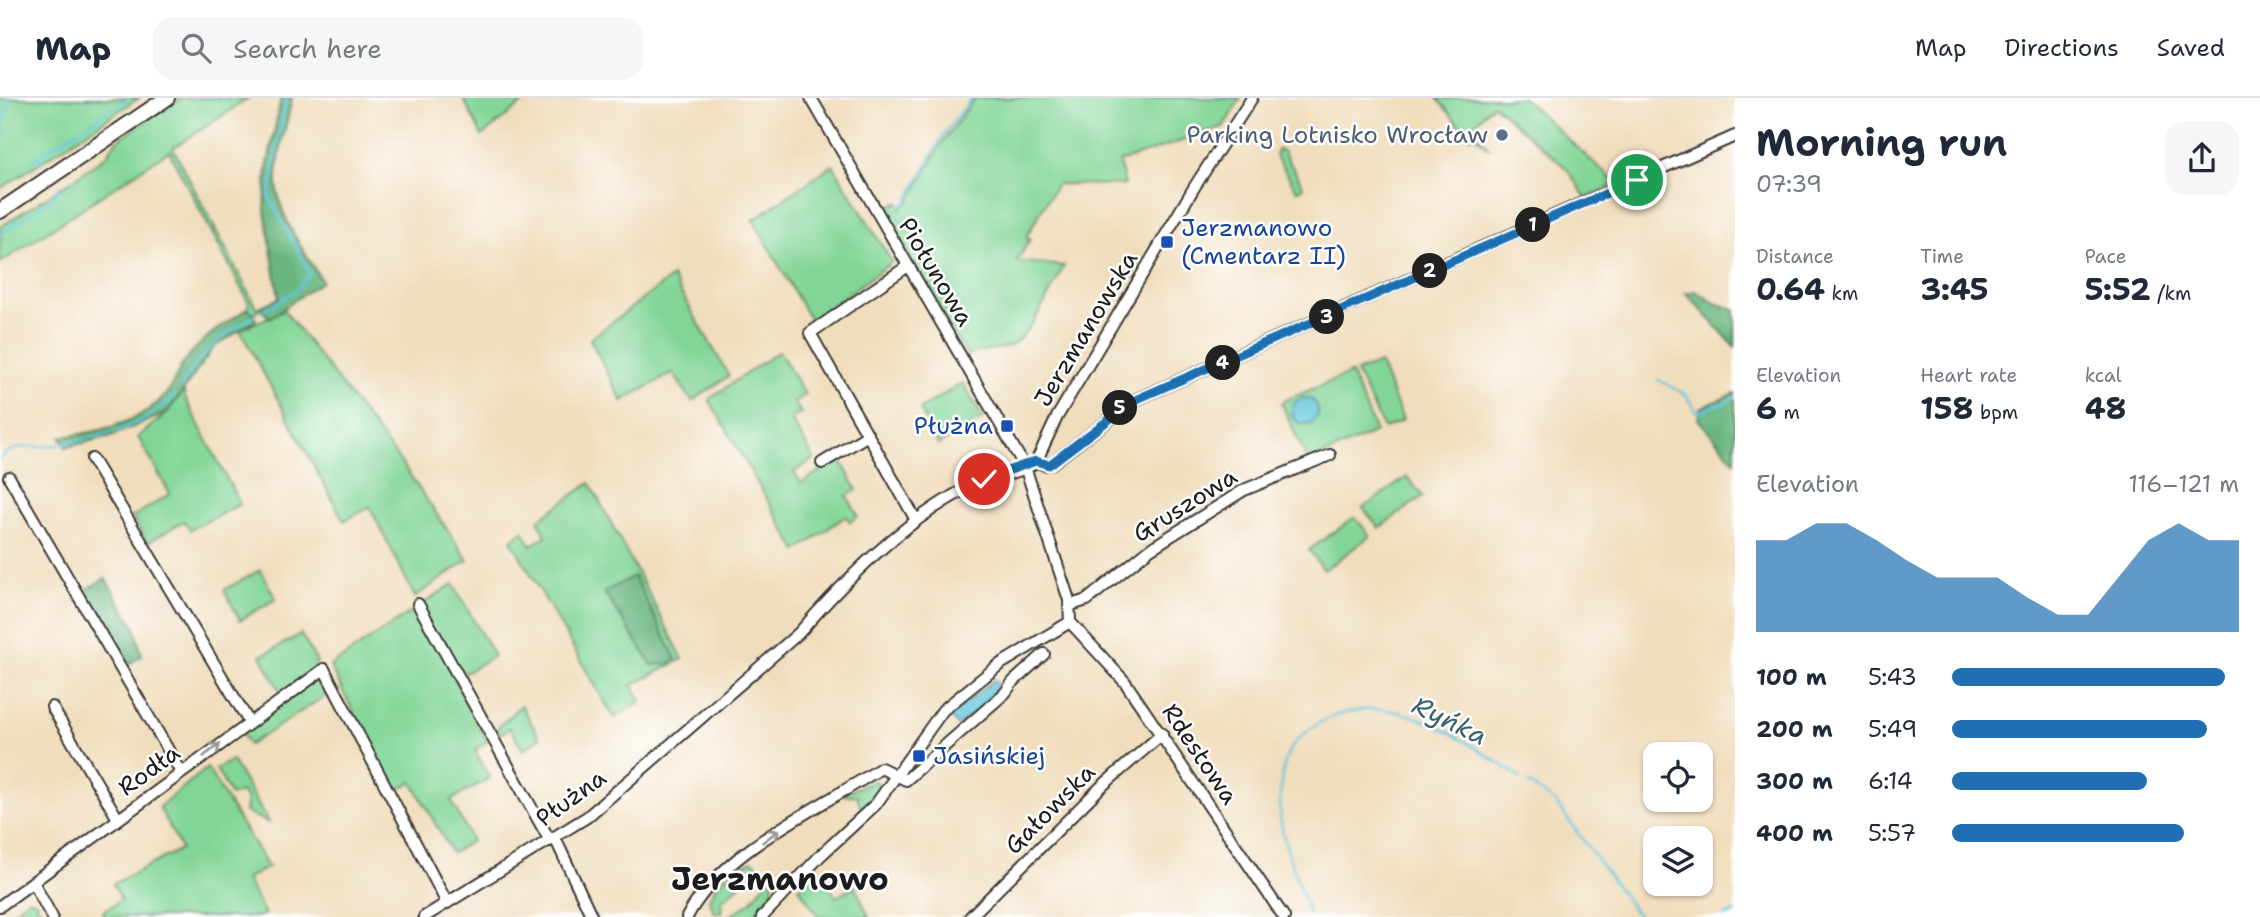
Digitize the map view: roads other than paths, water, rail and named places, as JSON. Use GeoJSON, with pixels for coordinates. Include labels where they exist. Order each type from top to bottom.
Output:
{"type":"FeatureCollection","features":[{"type":"Feature","properties":{"kind":"main road"},"geometry":{"type":"LineString","coordinates":[[0,211],[167,98]]}},
{"type":"Feature","properties":{"kind":"street","name":"Piołunowa"},"geometry":{"type":"LineString","coordinates":[[811,98],[1026,467]]}},
{"type":"Feature","properties":{"kind":"street","name":"Jerzmanowska"},"geometry":{"type":"LineString","coordinates":[[1036,461],[1057,417],[1195,186],[1252,98]]}},
{"type":"Feature","properties":{"kind":"street"},"geometry":{"type":"LineString","coordinates":[[762,917],[821,855],[876,804],[937,716],[999,665],[1070,622],[1071,605],[1026,467],[1036,461],[1045,465],[1053,462],[1135,400],[1735,136]]}},
{"type":"Feature","properties":{"kind":"street"},"geometry":{"type":"LineString","coordinates":[[908,267],[810,333],[916,520]]}},
{"type":"Feature","properties":{"kind":"street"},"geometry":{"type":"LineString","coordinates":[[822,463],[869,435]]}},
{"type":"Feature","properties":{"kind":"street","name":"Gruszowa"},"geometry":{"type":"LineString","coordinates":[[1071,605],[1087,600],[1150,549],[1244,490],[1330,455]]}},
{"type":"Feature","properties":{"kind":"street"},"geometry":{"type":"LineString","coordinates":[[92,459],[249,722]]}},
{"type":"Feature","properties":{"kind":"street","name":"Płużna"},"geometry":{"type":"LineString","coordinates":[[424,917],[507,864],[553,840],[606,802],[799,634],[825,603],[916,520],[984,479],[1026,467]]}},
{"type":"Feature","properties":{"kind":"street"},"geometry":{"type":"LineString","coordinates":[[9,477],[181,772]]}},
{"type":"Feature","properties":{"kind":"street"},"geometry":{"type":"LineString","coordinates":[[418,604],[553,840],[592,917]]}},
{"type":"Feature","properties":{"kind":"street","name":"Rdestowa"},"geometry":{"type":"LineString","coordinates":[[1070,622],[1118,672],[1284,917]]}},
{"type":"Feature","properties":{"kind":"street"},"geometry":{"type":"LineString","coordinates":[[687,917],[713,881],[778,831],[881,768],[906,780],[1005,693],[1013,682],[1044,654]]}},
{"type":"Feature","properties":{"kind":"street"},"geometry":{"type":"LineString","coordinates":[[999,665],[1013,682]]}},
{"type":"Feature","properties":{"kind":"street","name":"Rodła"},"geometry":{"type":"LineString","coordinates":[[0,906],[324,669],[447,902]]}},
{"type":"Feature","properties":{"kind":"street"},"geometry":{"type":"LineString","coordinates":[[52,707],[118,819]]}},
{"type":"Feature","properties":{"kind":"street","name":"Gałowska"},"geometry":{"type":"LineString","coordinates":[[970,917],[1101,787],[1162,734]]}},
{"type":"Feature","properties":{"kind":"street"},"geometry":{"type":"LineString","coordinates":[[33,883],[52,917]]}},
{"type":"Feature","properties":{"kind":"water"},"geometry":{"type":"Polygon","coordinates":[[[1305,398],[1314,402],[1318,411],[1314,420],[1305,424],[1296,420],[1292,411],[1296,402],[1305,398]]]}},
{"type":"Feature","properties":{"kind":"water"},"geometry":{"type":"Polygon","coordinates":[[[994,680],[1002,691],[958,726],[950,716],[994,680]]]}},
{"type":"Feature","properties":{"kind":"waterway"},"geometry":{"type":"LineString","coordinates":[[0,150],[8,98]]}},
{"type":"Feature","properties":{"kind":"waterway"},"geometry":{"type":"LineString","coordinates":[[37,157],[129,98]]}},
{"type":"Feature","properties":{"kind":"waterway"},"geometry":{"type":"LineString","coordinates":[[261,312],[297,289],[310,274],[269,197],[286,98]]}},
{"type":"Feature","properties":{"kind":"waterway"},"geometry":{"type":"LineString","coordinates":[[899,206],[905,204],[943,135],[972,98]]}},
{"type":"Feature","properties":{"kind":"waterway"},"geometry":{"type":"LineString","coordinates":[[31,161],[37,157],[42,163]]}},
{"type":"Feature","properties":{"kind":"waterway"},"geometry":{"type":"LineString","coordinates":[[0,234],[55,197],[58,188]]}},
{"type":"Feature","properties":{"kind":"waterway"},"geometry":{"type":"LineString","coordinates":[[181,386],[213,346],[254,316]]}},
{"type":"Feature","properties":{"kind":"waterway"},"geometry":{"type":"LineString","coordinates":[[1658,380],[1685,394],[1698,413],[1735,397]]}},
{"type":"Feature","properties":{"kind":"waterway"},"geometry":{"type":"LineString","coordinates":[[0,459],[6,453],[20,448],[73,442],[122,429],[152,415],[176,394]]}},
{"type":"Feature","properties":{"kind":"waterway","name":"Ryńka"},"geometry":{"type":"LineString","coordinates":[[1309,915],[1286,847],[1280,801],[1287,756],[1301,736],[1315,726],[1346,712],[1398,712],[1443,729],[1521,778]]}},
{"type":"Feature","properties":{"kind":"waterway","name":"Ryńka"},"geometry":{"type":"LineString","coordinates":[[1528,783],[1556,803],[1639,917]]}},
{"type":"Feature","properties":{"kind":"waterway","name":"Ryńka"},"geometry":{"type":"LineString","coordinates":[[1724,917],[1735,912]]}},
{"type":"Feature","properties":{"kind":"place","name":"Parking Lotnisko Wrocław"},"geometry":{"type":"Point","coordinates":[1502,135]}},
{"type":"Feature","properties":{"kind":"place","name":"Jerzmanowo (Cmentarz II)"},"geometry":{"type":"Point","coordinates":[1167,242]}},
{"type":"Feature","properties":{"kind":"place","name":"Płużna"},"geometry":{"type":"Point","coordinates":[1007,426]}},
{"type":"Feature","properties":{"kind":"place","name":"Jasińskiej"},"geometry":{"type":"Point","coordinates":[919,756]}},
{"type":"Feature","properties":{"kind":"district","name":"Jerzmanowo"},"geometry":{"type":"Point","coordinates":[780,878]}}]}
